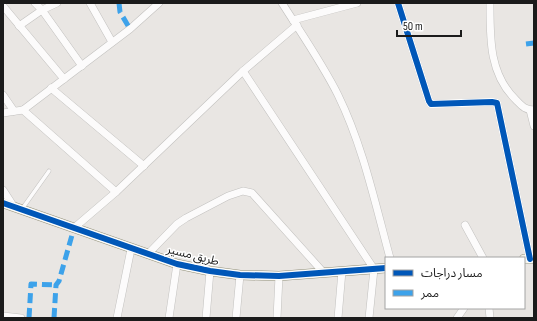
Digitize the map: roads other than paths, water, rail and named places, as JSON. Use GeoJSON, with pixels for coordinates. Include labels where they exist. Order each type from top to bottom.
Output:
{"type":"FeatureCollection","features":[{"type":"Feature","properties":{"kind":"street"},"geometry":{"type":"LineString","coordinates":[[35,3],[42,10],[82,66]]}},
{"type":"Feature","properties":{"kind":"street"},"geometry":{"type":"LineString","coordinates":[[19,26],[42,10],[57,3]]}},
{"type":"Feature","properties":{"kind":"street"},"geometry":{"type":"LineString","coordinates":[[90,3],[112,42]]}},
{"type":"Feature","properties":{"kind":"street"},"geometry":{"type":"LineString","coordinates":[[3,113],[23,110],[130,29],[159,3]]}},
{"type":"Feature","properties":{"kind":"street"},"geometry":{"type":"LineString","coordinates":[[282,3],[295,22],[338,95],[370,184],[390,257]]}},
{"type":"Feature","properties":{"kind":"street"},"geometry":{"type":"LineString","coordinates":[[74,228],[144,166],[295,22],[357,3]]}},
{"type":"Feature","properties":{"kind":"street"},"geometry":{"type":"LineString","coordinates":[[398,3],[430,103],[497,103],[529,259]]}},
{"type":"Feature","properties":{"kind":"street"},"geometry":{"type":"LineString","coordinates":[[490,3],[490,30],[493,58],[498,76],[502,85],[511,95],[523,107],[532,110],[534,126]]}},
{"type":"Feature","properties":{"kind":"street"},"geometry":{"type":"LineString","coordinates":[[3,6],[64,79]]}},
{"type":"Feature","properties":{"kind":"street"},"geometry":{"type":"LineString","coordinates":[[243,71],[374,269],[369,318]]}},
{"type":"Feature","properties":{"kind":"street"},"geometry":{"type":"LineString","coordinates":[[51,88],[144,166]]}},
{"type":"Feature","properties":{"kind":"street"},"geometry":{"type":"LineString","coordinates":[[3,96],[14,112]]}},
{"type":"Feature","properties":{"kind":"street"},"geometry":{"type":"LineString","coordinates":[[23,110],[116,192]]}},
{"type":"Feature","properties":{"kind":"street"},"geometry":{"type":"LineString","coordinates":[[3,190],[18,209]]}},
{"type":"Feature","properties":{"kind":"street"},"geometry":{"type":"LineString","coordinates":[[148,254],[177,224],[186,218],[228,196],[243,191],[248,191],[252,192],[323,272]]}},
{"type":"Feature","properties":{"kind":"street","name":"طريق مسير"},"geometry":{"type":"LineString","coordinates":[[3,204],[178,264],[210,271],[240,275],[279,276],[385,268]]}},
{"type":"Feature","properties":{"kind":"street"},"geometry":{"type":"LineString","coordinates":[[465,225],[482,257]]}},
{"type":"Feature","properties":{"kind":"street"},"geometry":{"type":"LineString","coordinates":[[117,318],[132,249]]}},
{"type":"Feature","properties":{"kind":"street"},"geometry":{"type":"LineString","coordinates":[[169,318],[178,264]]}},
{"type":"Feature","properties":{"kind":"street"},"geometry":{"type":"LineString","coordinates":[[206,318],[210,271]]}},
{"type":"Feature","properties":{"kind":"street"},"geometry":{"type":"LineString","coordinates":[[338,318],[342,271]]}},
{"type":"Feature","properties":{"kind":"street"},"geometry":{"type":"LineString","coordinates":[[236,318],[240,275]]}},
{"type":"Feature","properties":{"kind":"street"},"geometry":{"type":"LineString","coordinates":[[278,318],[279,276]]}},
{"type":"Feature","properties":{"kind":"street"},"geometry":{"type":"LineString","coordinates":[[457,318],[463,309]]}},
{"type":"Feature","properties":{"kind":"street"},"geometry":{"type":"LineString","coordinates":[[3,316],[21,318]]}},
{"type":"Feature","properties":{"kind":"lane"},"geometry":{"type":"LineString","coordinates":[[18,209],[48,171]]}}]}
